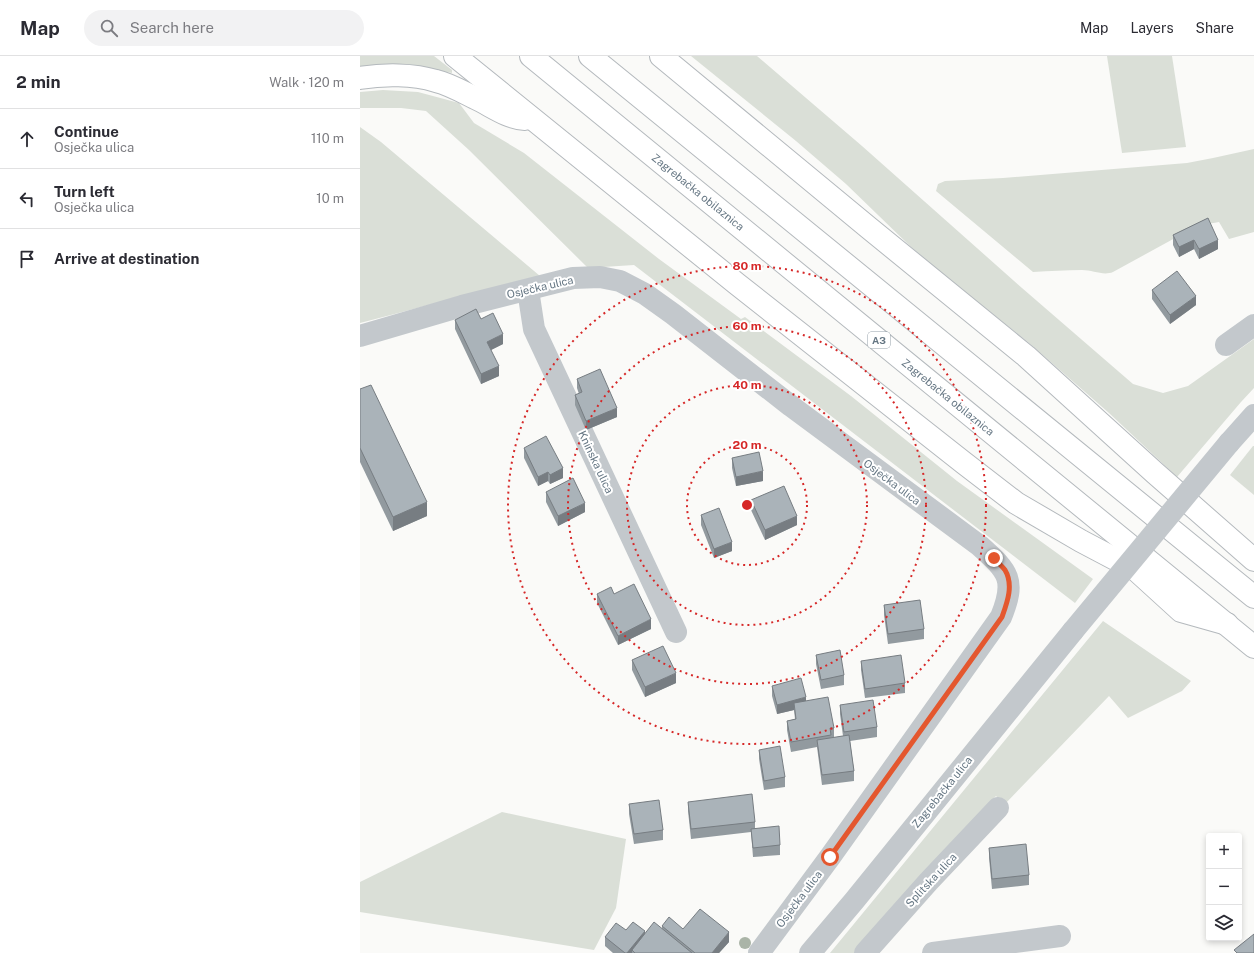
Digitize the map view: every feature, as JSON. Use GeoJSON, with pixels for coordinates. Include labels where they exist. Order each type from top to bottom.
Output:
{"type":"FeatureCollection","features":[{"type":"Feature","properties":{"kind":"highway"},"geometry":{"type":"LineString","coordinates":[[455,56],[737,284],[1016,504],[1136,570],[1181,611],[1227,624]]}},
{"type":"Feature","properties":{"kind":"highway","name":"Zagrebačka obilaznica"},"geometry":{"type":"LineString","coordinates":[[531,56],[1254,647]]}},
{"type":"Feature","properties":{"kind":"highway"},"geometry":{"type":"LineString","coordinates":[[590,56],[1254,597]]}},
{"type":"Feature","properties":{"kind":"highway"},"geometry":{"type":"LineString","coordinates":[[661,56],[1026,356],[1254,560]]}},
{"type":"Feature","properties":{"kind":"highway"},"geometry":{"type":"LineString","coordinates":[[360,78],[401,75],[436,81],[476,98],[514,118],[536,121]]}},
{"type":"Feature","properties":{"kind":"street","name":"Osječka ulica"},"geometry":{"type":"LineString","coordinates":[[360,336],[462,306],[573,278],[600,277],[620,281],[645,294],[980,546],[1005,570],[1009,582],[1008,600],[1002,617],[830,857],[759,953]]}},
{"type":"Feature","properties":{"kind":"street","name":"Kninska ulica"},"geometry":{"type":"LineString","coordinates":[[528,290],[534,329],[676,632]]}},
{"type":"Feature","properties":{"kind":"street"},"geometry":{"type":"LineString","coordinates":[[1226,346],[1254,325]]}},
{"type":"Feature","properties":{"kind":"street","name":"Zagrebačka ulica"},"geometry":{"type":"LineString","coordinates":[[810,953],[1228,443],[1254,415]]}},
{"type":"Feature","properties":{"kind":"street","name":"Splitska ulica"},"geometry":{"type":"LineString","coordinates":[[865,953],[929,881],[998,808]]}},
{"type":"Feature","properties":{"kind":"street"},"geometry":{"type":"LineString","coordinates":[[933,953],[1060,936]]}},
{"type":"Feature","properties":{"kind":"shaded area"},"geometry":{"type":"Polygon","coordinates":[[[360,56],[434,56],[452,70],[452,73],[421,67],[360,69],[360,56]]]}},
{"type":"Feature","properties":{"kind":"shaded area"},"geometry":{"type":"Polygon","coordinates":[[[691,56],[757,56],[862,146],[1133,384],[1163,393],[1188,386],[1254,339],[1254,388],[1177,477],[1109,413],[1029,343],[910,246],[846,184],[796,141],[691,56]]]}},
{"type":"Feature","properties":{"kind":"shaded area"},"geometry":{"type":"Polygon","coordinates":[[[1107,56],[1172,56],[1186,147],[1122,153],[1107,56]]]}},
{"type":"Feature","properties":{"kind":"shaded area"},"geometry":{"type":"Polygon","coordinates":[[[383,90],[418,92],[459,103],[474,123],[524,153],[659,259],[741,319],[745,317],[851,396],[957,481],[1093,579],[1075,603],[634,265],[588,268],[469,150],[426,111],[401,108],[360,108],[360,92],[383,90]]]}},
{"type":"Feature","properties":{"kind":"shaded area"},"geometry":{"type":"Polygon","coordinates":[[[360,127],[381,142],[540,276],[360,323],[360,127]]]}},
{"type":"Feature","properties":{"kind":"shaded area"},"geometry":{"type":"Polygon","coordinates":[[[1254,149],[1254,232],[1229,239],[1219,222],[1197,226],[1109,273],[1082,270],[1033,272],[936,191],[938,184],[945,181],[1003,178],[1187,163],[1254,149]]]}},
{"type":"Feature","properties":{"kind":"shaded area"},"geometry":{"type":"Polygon","coordinates":[[[1254,446],[1254,495],[1230,475],[1254,446]]]}},
{"type":"Feature","properties":{"kind":"shaded area"},"geometry":{"type":"Polygon","coordinates":[[[1103,621],[1191,681],[1182,691],[1128,718],[1109,696],[1004,805],[996,796],[944,851],[857,953],[830,953],[1103,621]]]}},
{"type":"Feature","properties":{"kind":"shaded area"},"geometry":{"type":"Polygon","coordinates":[[[502,812],[626,839],[616,908],[594,950],[360,912],[360,882],[502,812]]]}},
{"type":"Feature","properties":{"kind":"building"},"geometry":{"type":"Polygon","coordinates":[[[1208,218],[1218,240],[1199,249],[1194,240],[1179,247],[1173,235],[1208,218]]]}},
{"type":"Feature","properties":{"kind":"building"},"geometry":{"type":"Polygon","coordinates":[[[1177,271],[1196,296],[1170,315],[1152,290],[1177,271]]]}},
{"type":"Feature","properties":{"kind":"building"},"geometry":{"type":"Polygon","coordinates":[[[476,309],[481,319],[493,313],[503,334],[487,342],[499,366],[481,374],[455,320],[476,309]]]}},
{"type":"Feature","properties":{"kind":"building"},"geometry":{"type":"Polygon","coordinates":[[[600,369],[617,408],[586,421],[575,395],[582,392],[577,379],[600,369]]]}},
{"type":"Feature","properties":{"kind":"building"},"geometry":{"type":"Polygon","coordinates":[[[371,385],[427,502],[393,517],[360,448],[360,389],[371,385]]]}},
{"type":"Feature","properties":{"kind":"building"},"geometry":{"type":"Polygon","coordinates":[[[546,436],[563,468],[550,475],[548,472],[538,477],[524,448],[546,436]]]}},
{"type":"Feature","properties":{"kind":"building"},"geometry":{"type":"Polygon","coordinates":[[[759,452],[763,471],[736,477],[732,458],[759,452]]]}},
{"type":"Feature","properties":{"kind":"building"},"geometry":{"type":"Polygon","coordinates":[[[573,478],[585,503],[558,516],[546,492],[573,478]]]}},
{"type":"Feature","properties":{"kind":"building"},"geometry":{"type":"Polygon","coordinates":[[[784,486],[797,516],[765,530],[751,500],[784,486]]]}},
{"type":"Feature","properties":{"kind":"building"},"geometry":{"type":"Polygon","coordinates":[[[719,508],[732,542],[714,549],[701,515],[719,508]]]}},
{"type":"Feature","properties":{"kind":"building"},"geometry":{"type":"Polygon","coordinates":[[[634,584],[651,619],[618,636],[597,594],[611,587],[614,594],[634,584]]]}},
{"type":"Feature","properties":{"kind":"building"},"geometry":{"type":"Polygon","coordinates":[[[920,600],[924,629],[888,634],[884,605],[920,600]]]}},
{"type":"Feature","properties":{"kind":"building"},"geometry":{"type":"Polygon","coordinates":[[[663,646],[676,673],[645,687],[632,660],[663,646]]]}},
{"type":"Feature","properties":{"kind":"building"},"geometry":{"type":"Polygon","coordinates":[[[840,650],[844,675],[821,680],[816,655],[840,650]]]}},
{"type":"Feature","properties":{"kind":"building"},"geometry":{"type":"Polygon","coordinates":[[[901,655],[905,683],[865,689],[861,661],[901,655]]]}},
{"type":"Feature","properties":{"kind":"building"},"geometry":{"type":"Polygon","coordinates":[[[801,678],[806,697],[777,705],[772,686],[801,678]]]}},
{"type":"Feature","properties":{"kind":"building"},"geometry":{"type":"Polygon","coordinates":[[[828,697],[834,728],[830,728],[831,735],[791,742],[787,721],[796,719],[794,703],[828,697]]]}},
{"type":"Feature","properties":{"kind":"building"},"geometry":{"type":"Polygon","coordinates":[[[873,700],[877,727],[844,732],[840,705],[873,700]]]}},
{"type":"Feature","properties":{"kind":"building"},"geometry":{"type":"Polygon","coordinates":[[[849,735],[854,771],[822,775],[817,740],[849,735]]]}},
{"type":"Feature","properties":{"kind":"building"},"geometry":{"type":"Polygon","coordinates":[[[780,746],[785,777],[764,781],[759,750],[780,746]]]}},
{"type":"Feature","properties":{"kind":"building"},"geometry":{"type":"Polygon","coordinates":[[[752,794],[755,822],[691,829],[688,802],[752,794]]]}},
{"type":"Feature","properties":{"kind":"building"},"geometry":{"type":"Polygon","coordinates":[[[659,800],[663,830],[634,834],[629,804],[659,800]]]}},
{"type":"Feature","properties":{"kind":"building"},"geometry":{"type":"Polygon","coordinates":[[[779,826],[780,845],[753,848],[751,829],[779,826]]]}},
{"type":"Feature","properties":{"kind":"building"},"geometry":{"type":"Polygon","coordinates":[[[1026,844],[1029,875],[992,879],[989,848],[1026,844]]]}},
{"type":"Feature","properties":{"kind":"building"},"geometry":{"type":"Polygon","coordinates":[[[700,909],[729,932],[712,953],[695,953],[662,926],[669,917],[683,929],[700,909]]]}},
{"type":"Feature","properties":{"kind":"building"},"geometry":{"type":"Polygon","coordinates":[[[633,922],[645,931],[627,953],[625,953],[605,937],[616,923],[626,930],[633,922]]]}},
{"type":"Feature","properties":{"kind":"building"},"geometry":{"type":"Polygon","coordinates":[[[654,922],[692,953],[635,953],[632,950],[654,922]]]}},
{"type":"Feature","properties":{"kind":"building"},"geometry":{"type":"Polygon","coordinates":[[[1254,934],[1254,953],[1237,953],[1234,950],[1254,934]]]}},
{"type":"Feature","properties":{"kind":"route"},"geometry":{"type":"LineString","coordinates":[[830,857],[1002,617],[1008,600],[1009,582],[1005,570],[994,558]]}}]}
